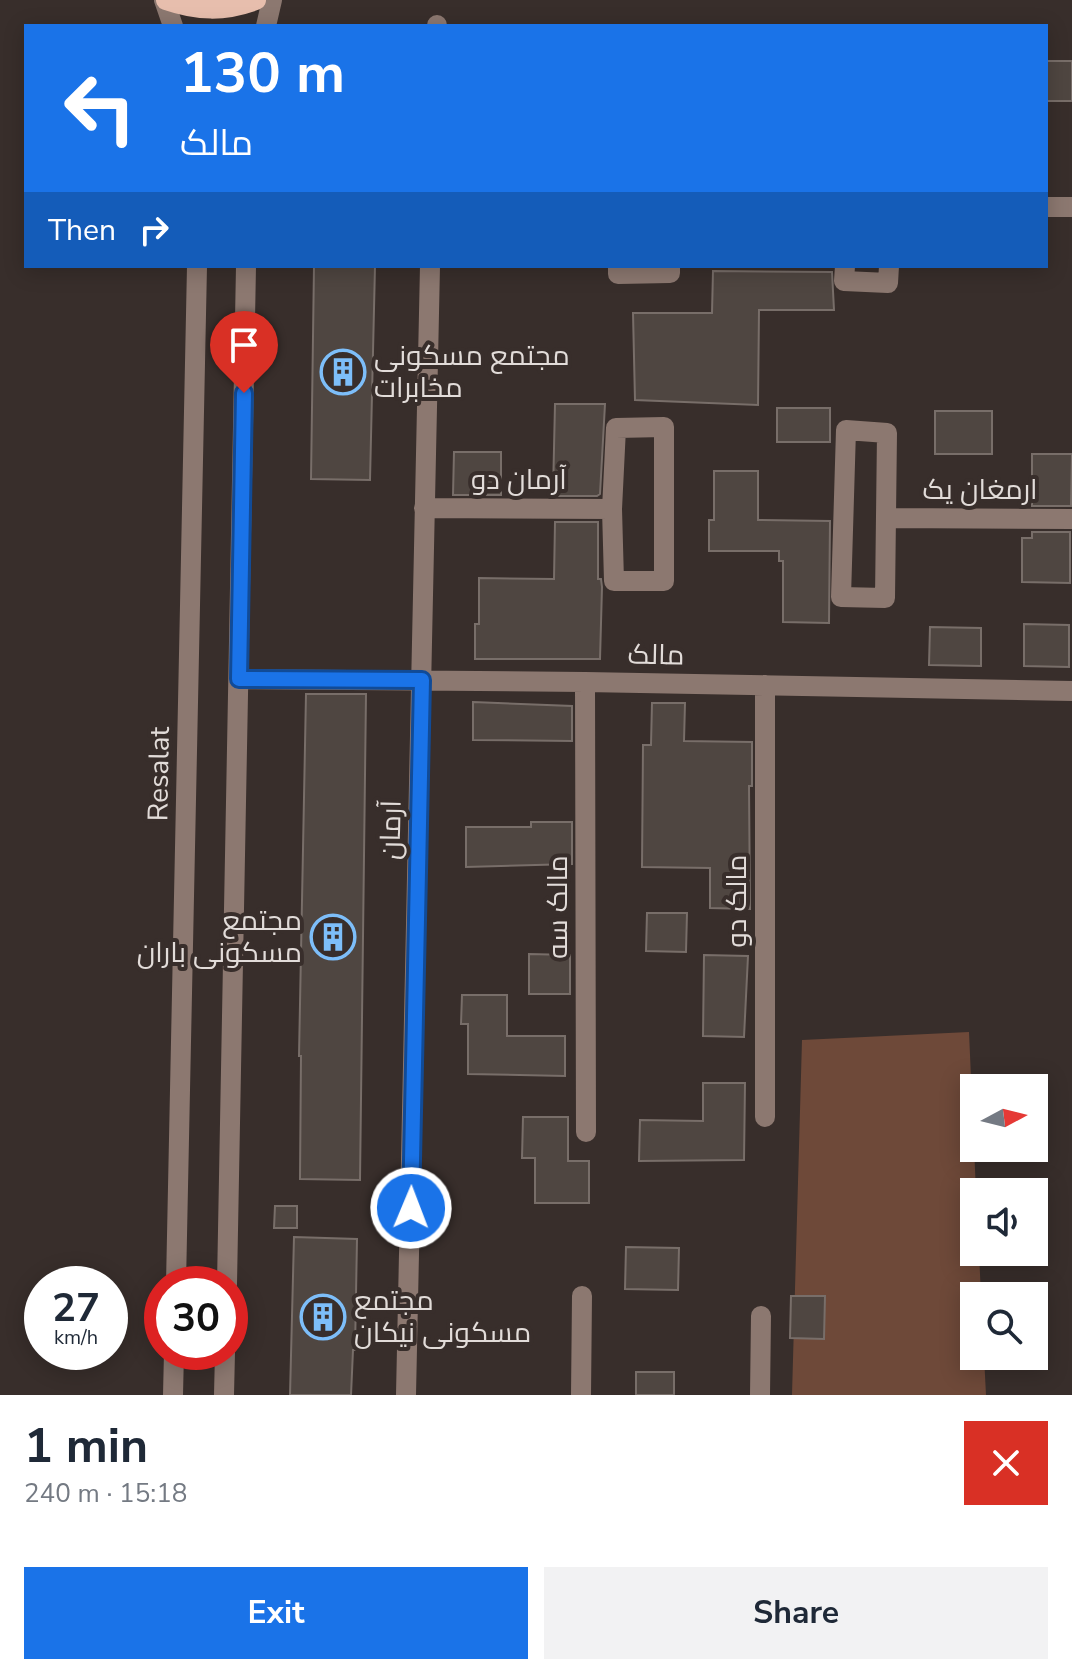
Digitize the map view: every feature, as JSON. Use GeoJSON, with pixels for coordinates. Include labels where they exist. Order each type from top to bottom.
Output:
{"type":"FeatureCollection","features":[{"type":"Feature","properties":{"kind":"main road"},"geometry":{"type":"LineString","coordinates":[[165,0],[209,10],[232,8],[256,0]]}},
{"type":"Feature","properties":{"kind":"street"},"geometry":{"type":"LineString","coordinates":[[165,0],[172,24]]}},
{"type":"Feature","properties":{"kind":"street"},"geometry":{"type":"LineString","coordinates":[[266,24],[272,0]]}},
{"type":"Feature","properties":{"kind":"street"},"geometry":{"type":"LineString","coordinates":[[1048,207],[1072,207]]}},
{"type":"Feature","properties":{"kind":"street","name":"Resalat"},"geometry":{"type":"LineString","coordinates":[[176,1266],[197,268]]}},
{"type":"Feature","properties":{"kind":"street"},"geometry":{"type":"LineString","coordinates":[[227,1266],[246,268]]}},
{"type":"Feature","properties":{"kind":"street","name":"آرمان"},"geometry":{"type":"LineString","coordinates":[[406,1395],[430,268]]}},
{"type":"Feature","properties":{"kind":"street"},"geometry":{"type":"LineString","coordinates":[[618,268],[618,274],[670,273],[670,268]]}},
{"type":"Feature","properties":{"kind":"street"},"geometry":{"type":"LineString","coordinates":[[845,268],[844,281],[888,283],[889,268]]}},
{"type":"Feature","properties":{"kind":"street"},"geometry":{"type":"LineString","coordinates":[[664,427],[664,581],[614,581],[612,509],[616,428],[664,427]]}},
{"type":"Feature","properties":{"kind":"street"},"geometry":{"type":"LineString","coordinates":[[846,430],[887,433],[888,518],[885,598],[841,597],[846,430]]}},
{"type":"Feature","properties":{"kind":"street","name":"آرمان دو"},"geometry":{"type":"LineString","coordinates":[[424,508],[612,509]]}},
{"type":"Feature","properties":{"kind":"street","name":"ارمغان یک"},"geometry":{"type":"LineString","coordinates":[[888,518],[1072,519]]}},
{"type":"Feature","properties":{"kind":"street","name":"مالک"},"geometry":{"type":"LineString","coordinates":[[239,679],[1072,691]]}},
{"type":"Feature","properties":{"kind":"street","name":"مالک سه"},"geometry":{"type":"LineString","coordinates":[[585,682],[586,1132]]}},
{"type":"Feature","properties":{"kind":"street","name":"مالک دو"},"geometry":{"type":"LineString","coordinates":[[765,685],[765,1117]]}},
{"type":"Feature","properties":{"kind":"street"},"geometry":{"type":"LineString","coordinates":[[581,1395],[582,1296]]}},
{"type":"Feature","properties":{"kind":"street"},"geometry":{"type":"LineString","coordinates":[[760,1395],[761,1316]]}},
{"type":"Feature","properties":{"kind":"street"},"geometry":{"type":"LineString","coordinates":[[173,1395],[174,1370]]}},
{"type":"Feature","properties":{"kind":"street"},"geometry":{"type":"LineString","coordinates":[[224,1395],[225,1370]]}},
{"type":"Feature","properties":{"kind":"shaded area"},"geometry":{"type":"Polygon","coordinates":[[[969,1032],[971,1074],[960,1074],[960,1162],[975,1162],[975,1178],[960,1178],[960,1266],[980,1266],[980,1282],[960,1282],[960,1370],[985,1370],[986,1395],[792,1395],[802,1040],[969,1032]]]}},
{"type":"Feature","properties":{"kind":"building"},"geometry":{"type":"Polygon","coordinates":[[[1048,61],[1072,61],[1072,101],[1048,101],[1048,61]]]}},
{"type":"Feature","properties":{"kind":"building","name":"مجتمع مسکونی مخابرات"},"geometry":{"type":"Polygon","coordinates":[[[314,268],[375,268],[370,480],[311,479],[314,268]]]}},
{"type":"Feature","properties":{"kind":"building"},"geometry":{"type":"Polygon","coordinates":[[[713,271],[832,272],[834,310],[759,310],[758,405],[635,400],[633,313],[712,313],[713,271]]]}},
{"type":"Feature","properties":{"kind":"building"},"geometry":{"type":"Polygon","coordinates":[[[555,404],[605,404],[600,494],[597,496],[555,496],[553,493],[555,404]]]}},
{"type":"Feature","properties":{"kind":"building"},"geometry":{"type":"Polygon","coordinates":[[[777,408],[830,408],[830,442],[777,442],[777,408]]]}},
{"type":"Feature","properties":{"kind":"building"},"geometry":{"type":"Polygon","coordinates":[[[935,411],[992,411],[992,454],[935,454],[935,411]]]}},
{"type":"Feature","properties":{"kind":"building"},"geometry":{"type":"Polygon","coordinates":[[[454,452],[501,452],[501,495],[453,495],[454,452]]]}},
{"type":"Feature","properties":{"kind":"building"},"geometry":{"type":"Polygon","coordinates":[[[1032,454],[1072,454],[1071,506],[1032,506],[1032,454]]]}},
{"type":"Feature","properties":{"kind":"building"},"geometry":{"type":"Polygon","coordinates":[[[714,471],[758,471],[758,520],[830,521],[829,623],[783,622],[783,561],[779,561],[779,551],[709,551],[709,520],[714,520],[714,471]]]}},
{"type":"Feature","properties":{"kind":"building"},"geometry":{"type":"Polygon","coordinates":[[[555,522],[598,522],[598,579],[601,579],[602,587],[600,659],[475,659],[479,578],[554,579],[555,522]]]}},
{"type":"Feature","properties":{"kind":"building"},"geometry":{"type":"Polygon","coordinates":[[[1032,532],[1070,532],[1070,583],[1022,582],[1022,538],[1032,538],[1032,532]]]}},
{"type":"Feature","properties":{"kind":"building"},"geometry":{"type":"Polygon","coordinates":[[[1024,624],[1069,625],[1069,667],[1024,666],[1024,624]]]}},
{"type":"Feature","properties":{"kind":"building"},"geometry":{"type":"Polygon","coordinates":[[[930,627],[981,628],[981,666],[929,665],[930,627]]]}},
{"type":"Feature","properties":{"kind":"building","name":"مجتمع مسکونی باران"},"geometry":{"type":"Polygon","coordinates":[[[306,694],[366,694],[360,1180],[300,1179],[299,1056],[306,694]]]}},
{"type":"Feature","properties":{"kind":"building"},"geometry":{"type":"Polygon","coordinates":[[[473,702],[572,706],[572,741],[473,740],[473,702]]]}},
{"type":"Feature","properties":{"kind":"building"},"geometry":{"type":"Polygon","coordinates":[[[652,703],[685,703],[684,741],[752,742],[752,786],[749,786],[750,909],[710,908],[710,868],[642,867],[643,745],[651,745],[652,703]]]}},
{"type":"Feature","properties":{"kind":"building"},"geometry":{"type":"Polygon","coordinates":[[[531,822],[572,822],[572,864],[466,867],[466,827],[531,827],[531,822]]]}},
{"type":"Feature","properties":{"kind":"building"},"geometry":{"type":"Polygon","coordinates":[[[647,913],[687,913],[686,952],[646,951],[647,913]]]}},
{"type":"Feature","properties":{"kind":"building"},"geometry":{"type":"Polygon","coordinates":[[[529,954],[570,955],[570,994],[529,994],[529,954]]]}},
{"type":"Feature","properties":{"kind":"building"},"geometry":{"type":"Polygon","coordinates":[[[704,955],[748,956],[744,1037],[703,1036],[704,955]]]}},
{"type":"Feature","properties":{"kind":"building"},"geometry":{"type":"Polygon","coordinates":[[[462,995],[507,995],[507,1036],[565,1036],[565,1076],[468,1074],[468,1024],[461,1024],[462,995]]]}},
{"type":"Feature","properties":{"kind":"building"},"geometry":{"type":"Polygon","coordinates":[[[703,1083],[745,1083],[744,1160],[639,1161],[640,1120],[703,1121],[703,1083]]]}},
{"type":"Feature","properties":{"kind":"building"},"geometry":{"type":"Polygon","coordinates":[[[523,1117],[568,1117],[568,1161],[589,1161],[589,1203],[535,1203],[535,1158],[522,1158],[523,1117]]]}},
{"type":"Feature","properties":{"kind":"building"},"geometry":{"type":"Polygon","coordinates":[[[275,1206],[297,1206],[297,1228],[274,1228],[275,1206]]]}},
{"type":"Feature","properties":{"kind":"building","name":"مجتمع مسکونی نیکان"},"geometry":{"type":"Polygon","coordinates":[[[294,1237],[357,1239],[351,1395],[290,1395],[294,1237]]]}},
{"type":"Feature","properties":{"kind":"building"},"geometry":{"type":"Polygon","coordinates":[[[626,1247],[679,1248],[678,1290],[625,1289],[626,1247]]]}},
{"type":"Feature","properties":{"kind":"building"},"geometry":{"type":"Polygon","coordinates":[[[791,1296],[825,1296],[824,1339],[790,1338],[791,1296]]]}},
{"type":"Feature","properties":{"kind":"building"},"geometry":{"type":"Polygon","coordinates":[[[636,1372],[674,1372],[674,1395],[636,1395],[636,1372]]]}},
{"type":"Feature","properties":{"kind":"place","name":"مجتمع مسکونی مخابرات"},"geometry":{"type":"Point","coordinates":[343,372]}},
{"type":"Feature","properties":{"kind":"place","name":"مجتمع مسکونی باران"},"geometry":{"type":"Point","coordinates":[333,937]}},
{"type":"Feature","properties":{"kind":"place","name":"مجتمع مسکونی نیکان"},"geometry":{"type":"Point","coordinates":[323,1317]}},
{"type":"Feature","properties":{"kind":"route"},"geometry":{"type":"LineString","coordinates":[[244,393],[239,679],[422,680],[411,1208]]}}]}
